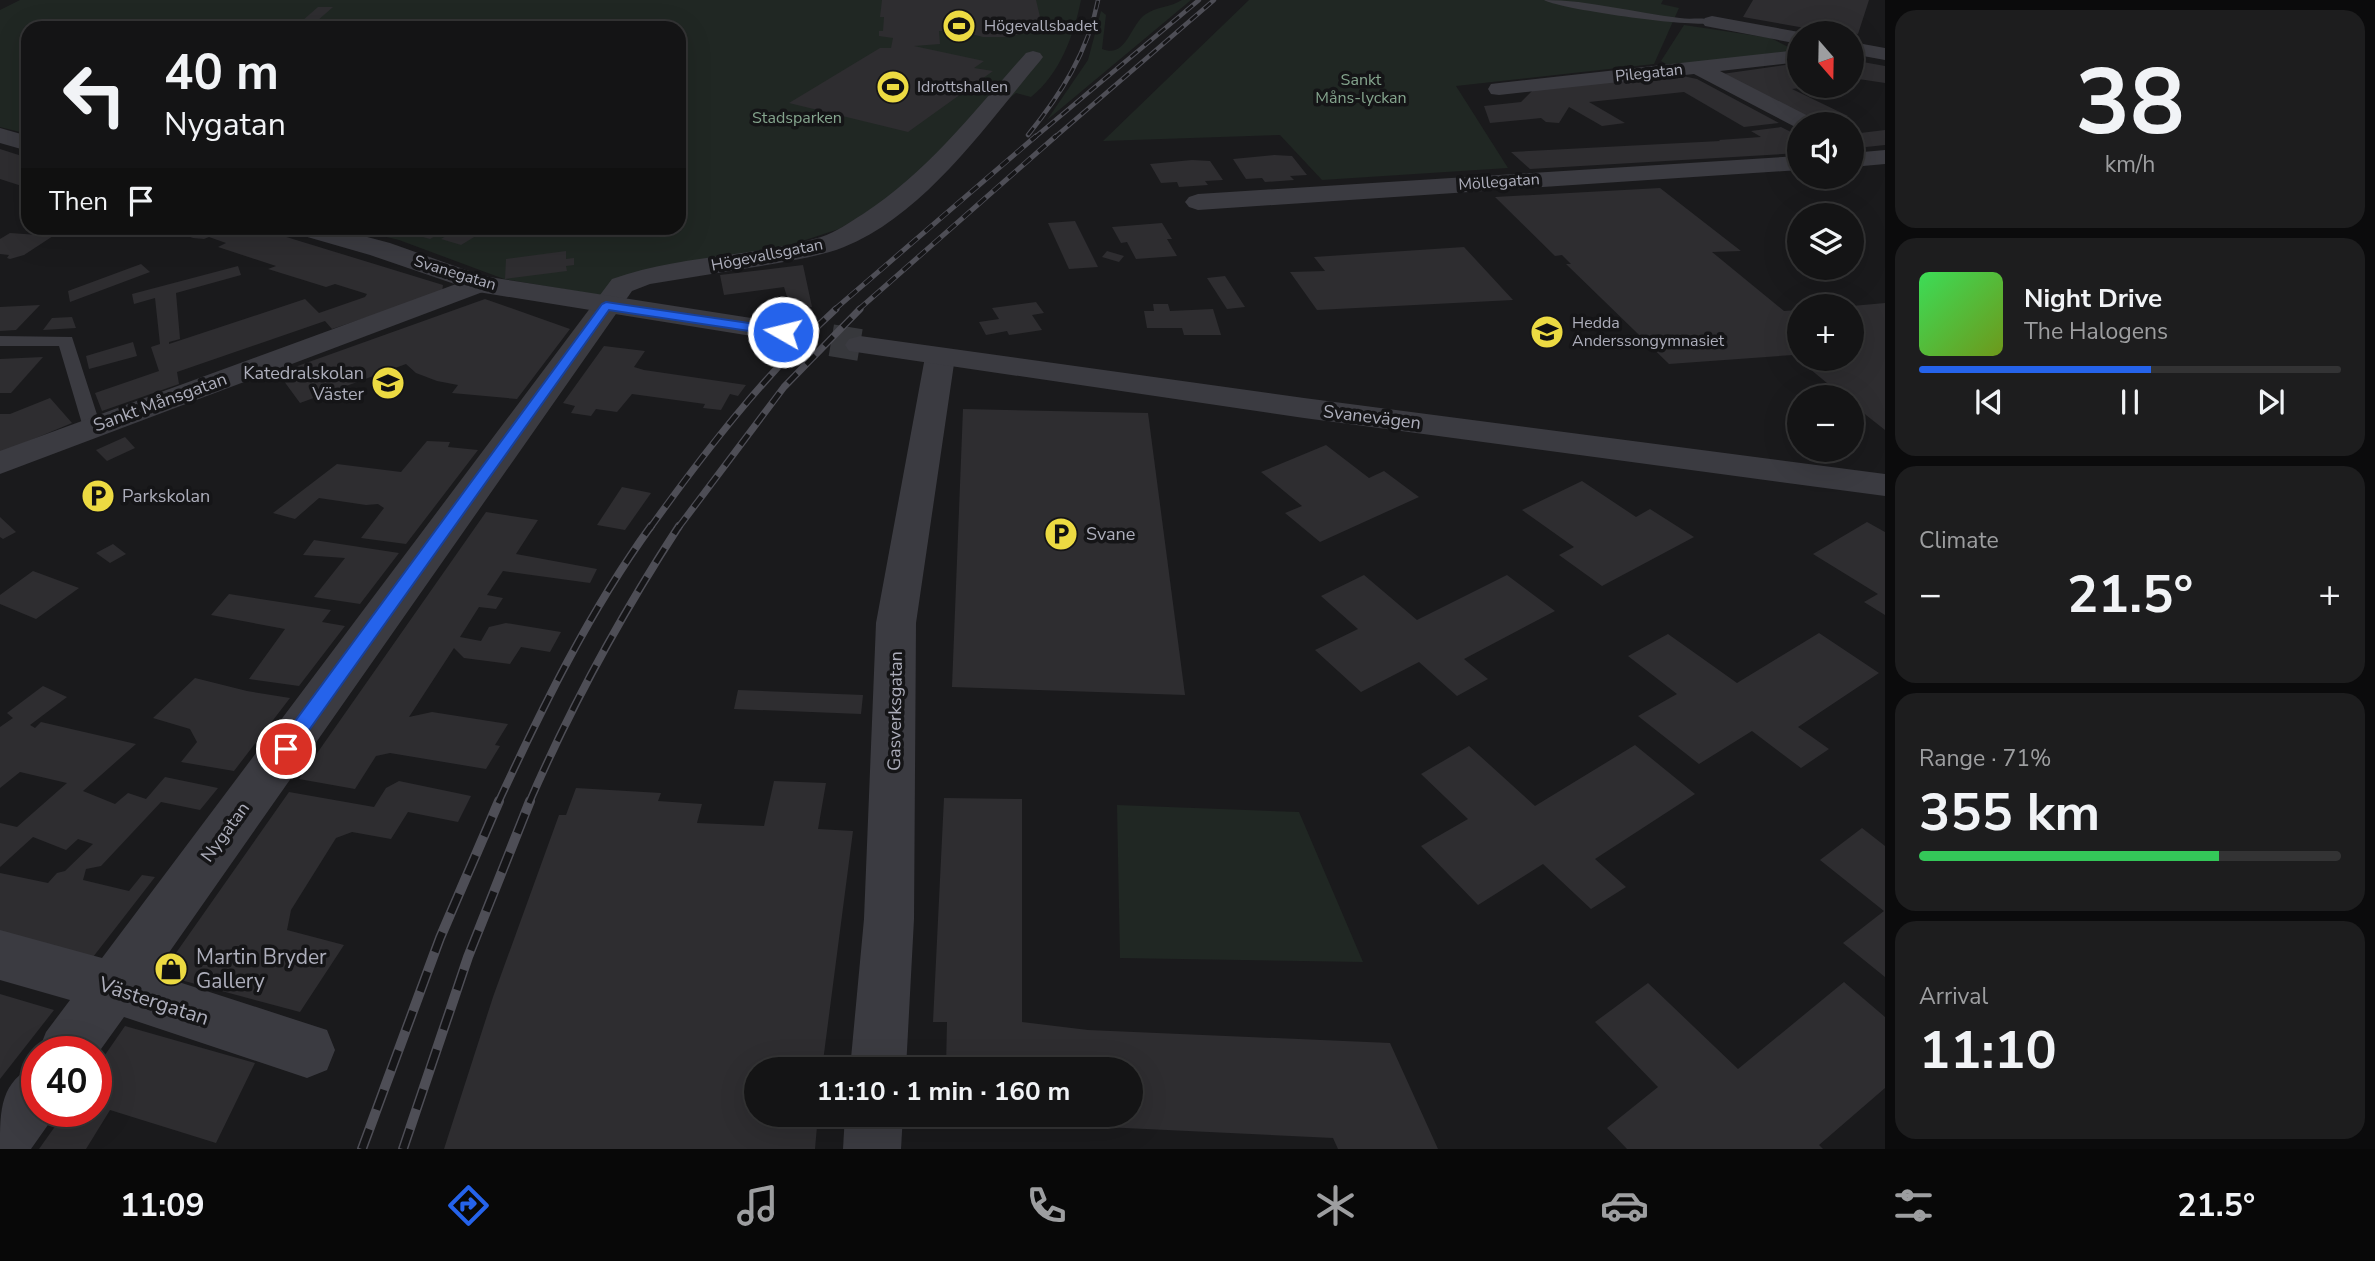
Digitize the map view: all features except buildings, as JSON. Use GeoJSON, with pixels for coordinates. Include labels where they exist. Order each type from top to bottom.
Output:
{"type":"FeatureCollection","features":[{"type":"Feature","properties":{"kind":"street"},"geometry":{"type":"LineString","coordinates":[[1712,22],[1787,36]]}},
{"type":"Feature","properties":{"kind":"street"},"geometry":{"type":"LineString","coordinates":[[1864,51],[1885,54]]}},
{"type":"Feature","properties":{"kind":"street","name":"Högevallsgatan"},"geometry":{"type":"LineString","coordinates":[[606,306],[622,285],[644,277],[788,253],[833,242],[853,232],[900,201],[939,164],[1033,57]]}},
{"type":"Feature","properties":{"kind":"street","name":"Pilegatan"},"geometry":{"type":"LineString","coordinates":[[1499,89],[1787,57]]}},
{"type":"Feature","properties":{"kind":"street"},"geometry":{"type":"LineString","coordinates":[[1699,68],[1787,114]]}},
{"type":"Feature","properties":{"kind":"street"},"geometry":{"type":"LineString","coordinates":[[0,135],[21,142]]}},
{"type":"Feature","properties":{"kind":"street","name":"Möllegatan"},"geometry":{"type":"LineString","coordinates":[[1198,202],[1787,164]]}},
{"type":"Feature","properties":{"kind":"street","name":"Svanegatan"},"geometry":{"type":"LineString","coordinates":[[331,235],[380,249],[478,284],[606,306]]}},
{"type":"Feature","properties":{"kind":"street","name":"Sankt Månsgatan"},"geometry":{"type":"LineString","coordinates":[[0,463],[478,284]]}},
{"type":"Feature","properties":{"kind":"street"},"geometry":{"type":"LineString","coordinates":[[606,306],[783,332]]}},
{"type":"Feature","properties":{"kind":"street","name":"Nygatan"},"geometry":{"type":"LineString","coordinates":[[77,1036],[606,306]]}},
{"type":"Feature","properties":{"kind":"street","name":"Svanevägen"},"geometry":{"type":"LineString","coordinates":[[860,345],[1329,412],[1885,485]]}},
{"type":"Feature","properties":{"kind":"street","name":"Gasverksgatan"},"geometry":{"type":"LineString","coordinates":[[879,1057],[889,906],[896,623],[940,357]]}},
{"type":"Feature","properties":{"kind":"street","name":"Västergatan"},"geometry":{"type":"LineString","coordinates":[[0,956],[112,987],[307,1050]]}},
{"type":"Feature","properties":{"kind":"street"},"geometry":{"type":"LineString","coordinates":[[0,1143],[21,1114]]}},
{"type":"Feature","properties":{"kind":"street"},"geometry":{"type":"LineString","coordinates":[[872,1149],[873,1127]]}},
{"type":"Feature","properties":{"kind":"lane"},"geometry":{"type":"LineString","coordinates":[[1549,0],[1683,22],[1712,22]]}},
{"type":"Feature","properties":{"kind":"lane"},"geometry":{"type":"LineString","coordinates":[[0,341],[66,341],[92,427]]}},
{"type":"Feature","properties":{"kind":"green space","name":"Stadsparken"},"geometry":{"type":"Polygon","coordinates":[[[20,0],[1081,0],[1064,53],[1041,88],[1031,97],[1016,93],[885,201],[839,229],[787,246],[652,268],[633,276],[605,296],[504,279],[379,235],[686,235],[686,21],[21,21],[21,132],[0,127],[0,10],[20,0]]]}},
{"type":"Feature","properties":{"kind":"green space"},"geometry":{"type":"Polygon","coordinates":[[[1182,0],[1191,0],[1047,120],[1088,60],[1101,11],[1106,15],[1102,49],[1110,51],[1123,45],[1146,14],[1182,0]]]}},
{"type":"Feature","properties":{"kind":"green space","name":"Sankt Måns-lyckan"},"geometry":{"type":"Polygon","coordinates":[[[1249,0],[1663,0],[1661,4],[1679,8],[1654,64],[1456,86],[1508,168],[1322,180],[1280,135],[1103,141],[1249,0]]]}},
{"type":"Feature","properties":{"kind":"green space"},"geometry":{"type":"Polygon","coordinates":[[[1684,25],[1771,38],[1787,46],[1787,52],[1671,67],[1661,61],[1684,25]]]}},
{"type":"Feature","properties":{"kind":"green space"},"geometry":{"type":"Polygon","coordinates":[[[1117,805],[1299,812],[1363,962],[1120,958],[1117,805]]]}},
{"type":"Feature","properties":{"kind":"tunnel"},"geometry":{"type":"LineString","coordinates":[[783,332],[860,345]]}},
{"type":"Feature","properties":{"kind":"railway"},"geometry":{"type":"LineString","coordinates":[[1028,135],[1072,72],[1087,37],[1098,0]]}},
{"type":"Feature","properties":{"kind":"railway"},"geometry":{"type":"LineString","coordinates":[[1034,138],[1199,0]]}},
{"type":"Feature","properties":{"kind":"railway"},"geometry":{"type":"LineString","coordinates":[[1054,138],[1214,0]]}},
{"type":"Feature","properties":{"kind":"railway"},"geometry":{"type":"LineString","coordinates":[[834,310],[1036,136]]}},
{"type":"Feature","properties":{"kind":"railway"},"geometry":{"type":"LineString","coordinates":[[858,310],[1056,136]]}},
{"type":"Feature","properties":{"kind":"railway"},"geometry":{"type":"LineString","coordinates":[[650,528],[737,414],[785,360],[836,309]]}},
{"type":"Feature","properties":{"kind":"railway"},"geometry":{"type":"LineString","coordinates":[[678,528],[784,387],[860,309]]}},
{"type":"Feature","properties":{"kind":"railway"},"geometry":{"type":"LineString","coordinates":[[498,803],[587,626],[651,526]]}},
{"type":"Feature","properties":{"kind":"railway"},"geometry":{"type":"LineString","coordinates":[[529,803],[598,662],[679,526]]}},
{"type":"Feature","properties":{"kind":"railway"},"geometry":{"type":"LineString","coordinates":[[362,1149],[440,938],[499,801]]}},
{"type":"Feature","properties":{"kind":"railway"},"geometry":{"type":"LineString","coordinates":[[403,1149],[468,957],[530,801]]}},
{"type":"Feature","properties":{"kind":"place","name":"Högevallsbadet"},"geometry":{"type":"Point","coordinates":[959,26]}},
{"type":"Feature","properties":{"kind":"place","name":"Idrottshallen"},"geometry":{"type":"Point","coordinates":[893,87]}},
{"type":"Feature","properties":{"kind":"place","name":"Hedda Anderssongymnasiet"},"geometry":{"type":"Point","coordinates":[1547,332]}},
{"type":"Feature","properties":{"kind":"place","name":"Katedralskolan Väster"},"geometry":{"type":"Point","coordinates":[388,383]}},
{"type":"Feature","properties":{"kind":"place","name":"Parkskolan"},"geometry":{"type":"Point","coordinates":[98,496]}},
{"type":"Feature","properties":{"kind":"place","name":"Svane"},"geometry":{"type":"Point","coordinates":[1061,534]}},
{"type":"Feature","properties":{"kind":"place","name":"Martin Bryder Gallery"},"geometry":{"type":"Point","coordinates":[171,969]}},
{"type":"Feature","properties":{"kind":"route"},"geometry":{"type":"LineString","coordinates":[[286,749],[606,306],[783,332]]}}]}
